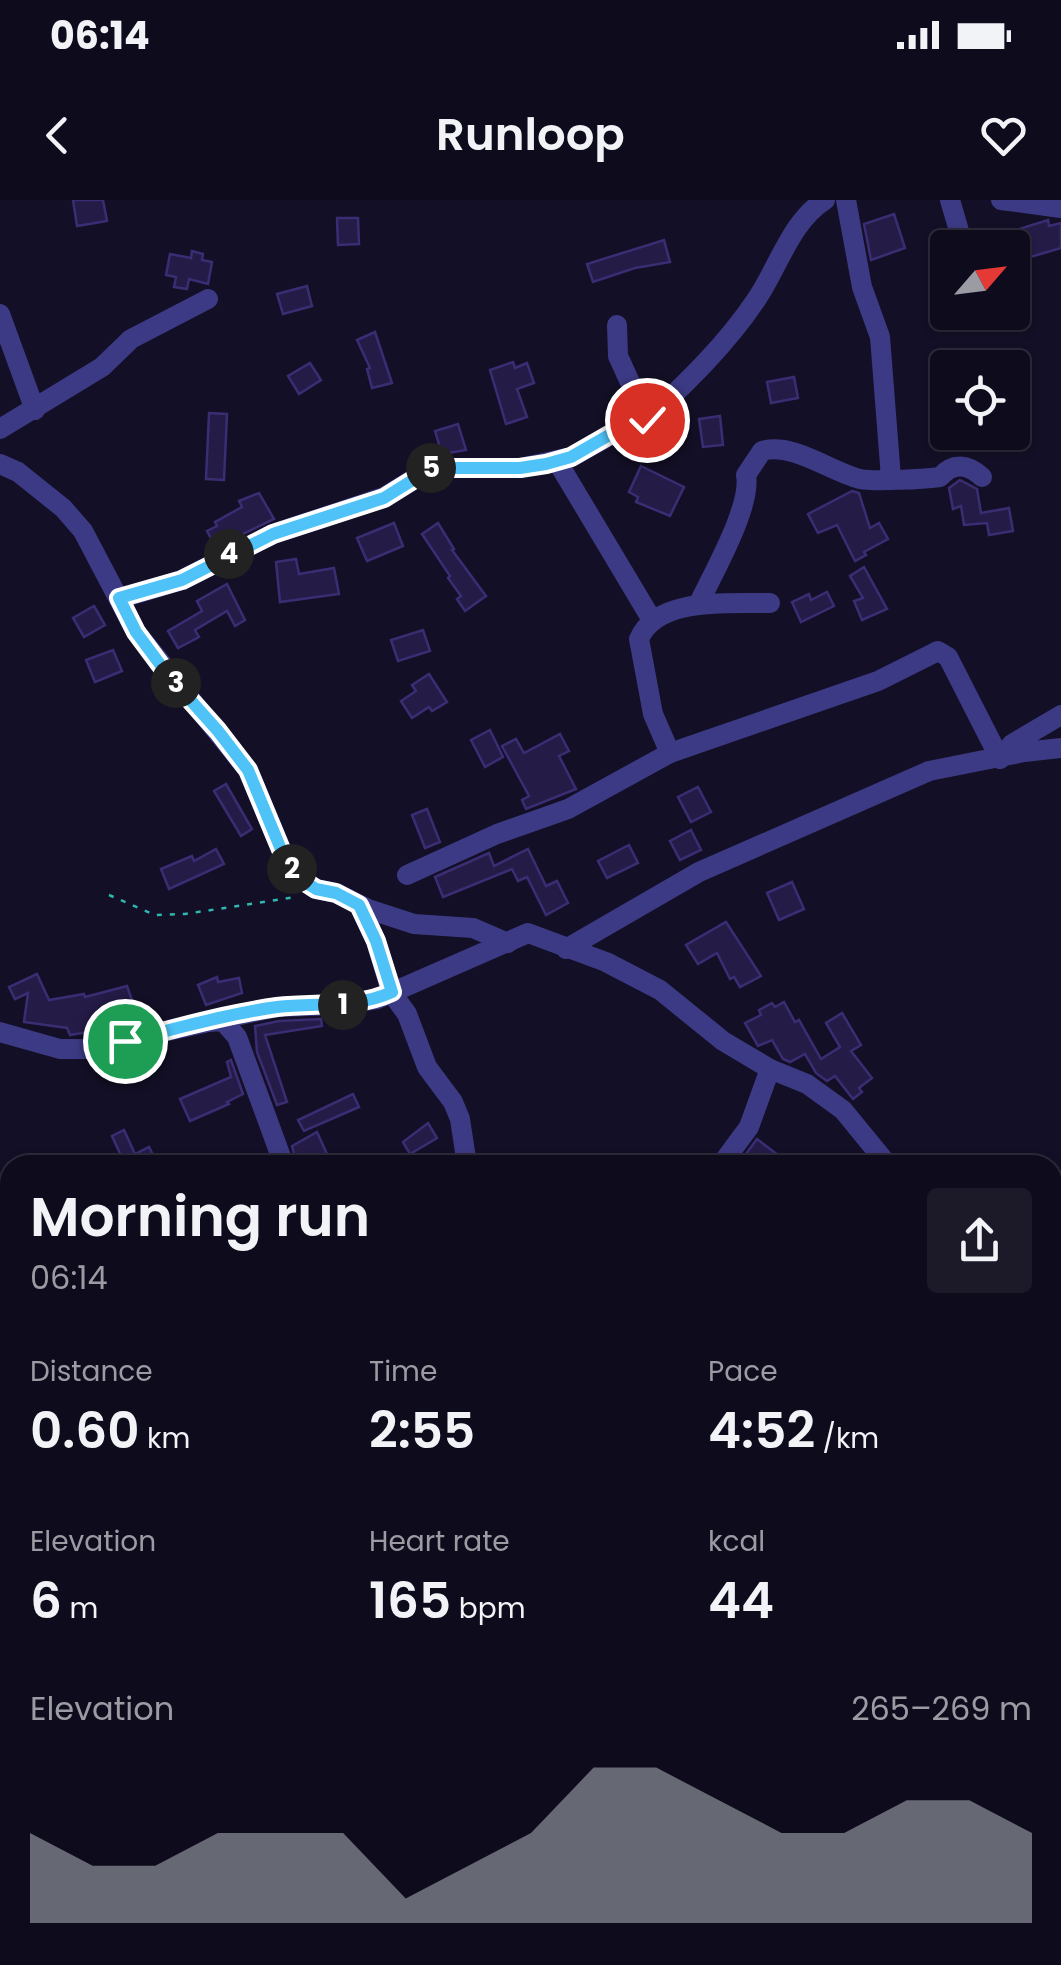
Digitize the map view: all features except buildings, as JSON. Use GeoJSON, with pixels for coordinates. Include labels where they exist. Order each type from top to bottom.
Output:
{"type":"FeatureCollection","features":[{"type":"Feature","properties":{"kind":"street"},"geometry":{"type":"LineString","coordinates":[[628,420],[647,420],[713,357],[757,300],[808,210],[825,200]]}},
{"type":"Feature","properties":{"kind":"street"},"geometry":{"type":"LineString","coordinates":[[846,200],[862,287],[880,337],[891,478]]}},
{"type":"Feature","properties":{"kind":"street"},"geometry":{"type":"LineString","coordinates":[[950,200],[959,230]]}},
{"type":"Feature","properties":{"kind":"street"},"geometry":{"type":"LineString","coordinates":[[1001,200],[1060,208],[1060,200]]}},
{"type":"Feature","properties":{"kind":"street"},"geometry":{"type":"LineString","coordinates":[[0,429],[102,367],[132,339],[208,299]]}},
{"type":"Feature","properties":{"kind":"street"},"geometry":{"type":"LineString","coordinates":[[0,314],[35,410]]}},
{"type":"Feature","properties":{"kind":"street"},"geometry":{"type":"LineString","coordinates":[[119,598],[182,580],[273,534],[384,498],[432,468],[520,468],[571,457],[628,420],[635,400],[618,356],[617,325]]}},
{"type":"Feature","properties":{"kind":"street"},"geometry":{"type":"LineString","coordinates":[[699,602],[735,527],[748,486],[746,475],[762,451],[784,450],[860,478],[940,477],[956,466],[971,467],[982,477]]}},
{"type":"Feature","properties":{"kind":"street"},"geometry":{"type":"LineString","coordinates":[[557,461],[652,620]]}},
{"type":"Feature","properties":{"kind":"street"},"geometry":{"type":"LineString","coordinates":[[0,464],[18,472],[73,519],[99,557],[136,632],[248,770],[285,859],[299,878],[316,889],[414,924],[474,928],[508,943]]}},
{"type":"Feature","properties":{"kind":"street"},"geometry":{"type":"LineString","coordinates":[[670,754],[652,714],[639,639],[652,620],[699,602],[770,603]]}},
{"type":"Feature","properties":{"kind":"street"},"geometry":{"type":"LineString","coordinates":[[407,874],[568,808],[670,754],[878,681],[938,651],[948,657],[1000,759]]}},
{"type":"Feature","properties":{"kind":"street"},"geometry":{"type":"LineString","coordinates":[[1000,759],[1012,744],[1061,715]]}},
{"type":"Feature","properties":{"kind":"street"},"geometry":{"type":"LineString","coordinates":[[566,950],[699,872],[929,771],[1061,748]]}},
{"type":"Feature","properties":{"kind":"street"},"geometry":{"type":"LineString","coordinates":[[359,905],[376,941],[392,992],[408,1014],[427,1067],[453,1102],[465,1155]]}},
{"type":"Feature","properties":{"kind":"street"},"geometry":{"type":"LineString","coordinates":[[0,1032],[60,1049],[86,1049],[277,1008],[377,999],[528,933],[606,962],[660,990],[722,1041],[770,1070],[808,1084],[843,1110],[880,1155]]}},
{"type":"Feature","properties":{"kind":"street"},"geometry":{"type":"LineString","coordinates":[[204,1022],[223,1021],[237,1037],[280,1155]]}},
{"type":"Feature","properties":{"kind":"street"},"geometry":{"type":"LineString","coordinates":[[728,1155],[749,1127],[770,1070]]}},
{"type":"Feature","properties":{"kind":"path"},"geometry":{"type":"LineString","coordinates":[[109,895],[156,915],[293,898],[316,889]]}},
{"type":"Feature","properties":{"kind":"route"},"geometry":{"type":"LineString","coordinates":[[125,1041],[224,1016],[313,1004],[339,1005],[377,999],[392,992],[376,941],[359,905],[336,893],[316,889],[299,878],[285,859],[248,770],[168,675],[136,632],[119,598],[182,580],[273,534],[384,498],[432,468],[520,468],[546,464],[571,457],[628,420],[647,420]]}}]}
